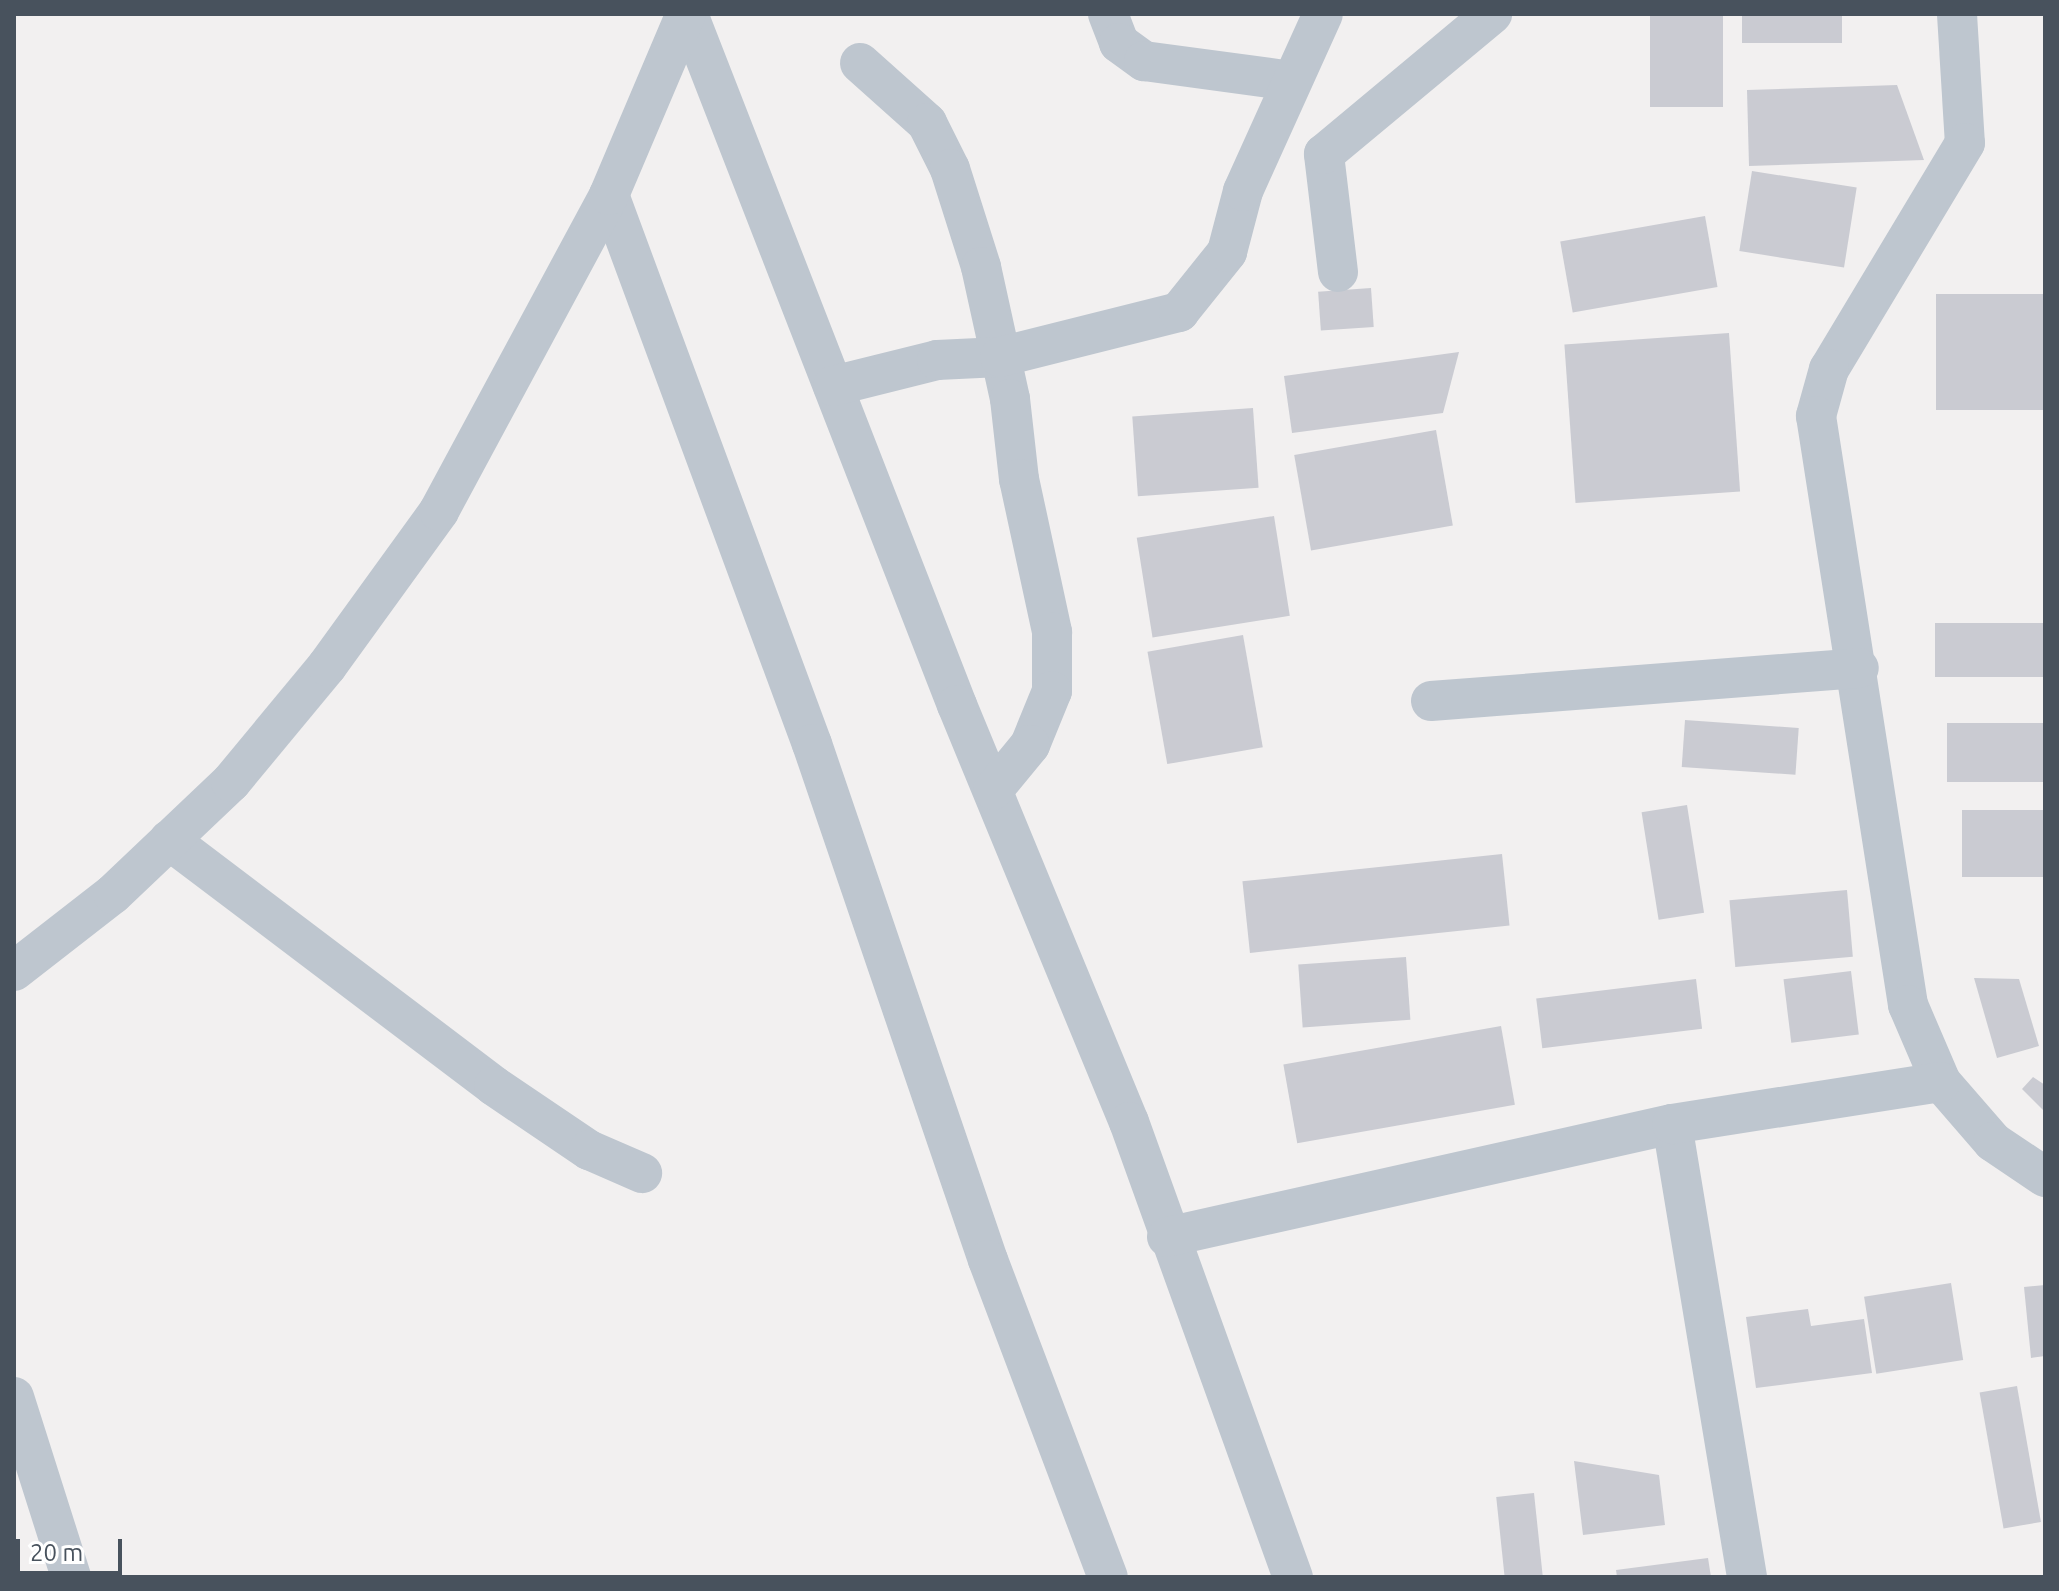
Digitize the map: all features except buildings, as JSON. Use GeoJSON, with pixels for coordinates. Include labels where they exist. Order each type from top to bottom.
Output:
{"type":"FeatureCollection","features":[{"type":"Feature","properties":{"kind":"street"},"geometry":{"type":"LineString","coordinates":[[14,971],[113,894],[231,782],[327,666],[439,511],[609,195],[687,14]]}},
{"type":"Feature","properties":{"kind":"street"},"geometry":{"type":"LineString","coordinates":[[687,14],[993,790],[1129,1122],[1167,1237],[1293,1577]]}},
{"type":"Feature","properties":{"kind":"street"},"geometry":{"type":"LineString","coordinates":[[1108,14],[1119,43],[1144,61],[1292,81]]}},
{"type":"Feature","properties":{"kind":"street"},"geometry":{"type":"LineString","coordinates":[[833,386],[937,360],[1000,357],[1179,312],[1227,252],[1243,191],[1323,14]]}},
{"type":"Feature","properties":{"kind":"street"},"geometry":{"type":"LineString","coordinates":[[1338,272],[1324,154],[1492,14]]}},
{"type":"Feature","properties":{"kind":"street"},"geometry":{"type":"LineString","coordinates":[[1957,14],[1965,71],[1965,143],[1829,369],[1816,416],[1859,668],[1908,1005],[1941,1082],[1993,1142],[2045,1177]]}},
{"type":"Feature","properties":{"kind":"street"},"geometry":{"type":"LineString","coordinates":[[860,63],[927,123],[950,169],[981,267],[1000,357],[1019,479],[1052,632],[1052,691],[1030,745],[993,790]]}},
{"type":"Feature","properties":{"kind":"street"},"geometry":{"type":"LineString","coordinates":[[609,195],[812,744],[988,1260],[1108,1577]]}},
{"type":"Feature","properties":{"kind":"street"},"geometry":{"type":"LineString","coordinates":[[1431,701],[1859,668]]}},
{"type":"Feature","properties":{"kind":"street"},"geometry":{"type":"LineString","coordinates":[[169,840],[494,1086],[589,1150],[642,1173]]}},
{"type":"Feature","properties":{"kind":"street"},"geometry":{"type":"LineString","coordinates":[[1167,1237],[1672,1124],[1941,1082]]}},
{"type":"Feature","properties":{"kind":"street"},"geometry":{"type":"LineString","coordinates":[[1672,1124],[1747,1577]]}},
{"type":"Feature","properties":{"kind":"street"},"geometry":{"type":"LineString","coordinates":[[14,1397],[71,1577]]}}]}
